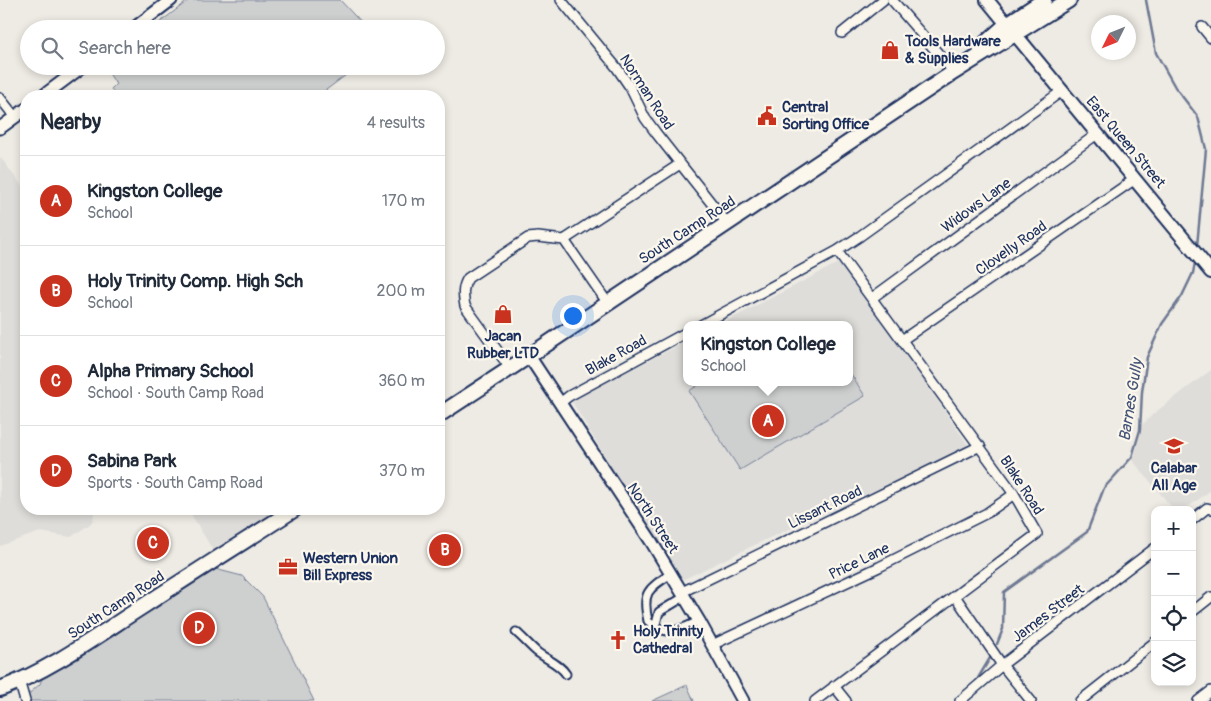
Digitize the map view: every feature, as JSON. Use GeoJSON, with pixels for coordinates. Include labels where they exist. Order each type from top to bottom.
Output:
{"type":"FeatureCollection","features":[{"type":"Feature","properties":{"kind":"main road","name":"East Queen Street"},"geometry":{"type":"LineString","coordinates":[[987,0],[1211,272]]}},
{"type":"Feature","properties":{"kind":"main road","name":"South Camp Road"},"geometry":{"type":"LineString","coordinates":[[445,411],[954,72],[1011,29],[1044,0]]}},
{"type":"Feature","properties":{"kind":"main road","name":"South Camp Road"},"geometry":{"type":"LineString","coordinates":[[1011,29],[1069,0]]}},
{"type":"Feature","properties":{"kind":"main road","name":"South Camp Road"},"geometry":{"type":"LineString","coordinates":[[0,689],[18,682],[88,643],[287,515]]}},
{"type":"Feature","properties":{"kind":"street"},"geometry":{"type":"LineString","coordinates":[[145,20],[171,0]]}},
{"type":"Feature","properties":{"kind":"street","name":"Norman Road"},"geometry":{"type":"LineString","coordinates":[[562,0],[617,68],[630,87],[645,118],[727,223]]}},
{"type":"Feature","properties":{"kind":"street"},"geometry":{"type":"LineString","coordinates":[[842,33],[883,0]]}},
{"type":"Feature","properties":{"kind":"street"},"geometry":{"type":"LineString","coordinates":[[892,0],[954,72]]}},
{"type":"Feature","properties":{"kind":"street"},"geometry":{"type":"LineString","coordinates":[[1202,27],[1211,38]]}},
{"type":"Feature","properties":{"kind":"street"},"geometry":{"type":"LineString","coordinates":[[51,90],[71,75]]}},
{"type":"Feature","properties":{"kind":"street"},"geometry":{"type":"LineString","coordinates":[[708,321],[838,251],[1062,91]]}},
{"type":"Feature","properties":{"kind":"street"},"geometry":{"type":"LineString","coordinates":[[0,98],[15,117]]}},
{"type":"Feature","properties":{"kind":"street"},"geometry":{"type":"LineString","coordinates":[[0,128],[20,113]]}},
{"type":"Feature","properties":{"kind":"street","name":"Widows Lane"},"geometry":{"type":"LineString","coordinates":[[872,298],[1097,134]]}},
{"type":"Feature","properties":{"kind":"street"},"geometry":{"type":"LineString","coordinates":[[510,368],[465,306],[464,284],[468,278],[528,238],[538,237],[564,240],[680,164]]}},
{"type":"Feature","properties":{"kind":"street","name":"Clovelly Road"},"geometry":{"type":"LineString","coordinates":[[902,340],[1135,179]]}},
{"type":"Feature","properties":{"kind":"street"},"geometry":{"type":"LineString","coordinates":[[564,240],[607,302]]}},
{"type":"Feature","properties":{"kind":"street","name":"Blake Road"},"geometry":{"type":"LineString","coordinates":[[815,701],[1037,536],[1014,494],[838,251]]}},
{"type":"Feature","properties":{"kind":"street","name":"Blake Road"},"geometry":{"type":"LineString","coordinates":[[560,403],[569,396],[683,334]]}},
{"type":"Feature","properties":{"kind":"street","name":"North Street"},"geometry":{"type":"LineString","coordinates":[[529,356],[651,541],[699,621],[743,701]]}},
{"type":"Feature","properties":{"kind":"street","name":"Lissant Road"},"geometry":{"type":"LineString","coordinates":[[683,595],[980,446]]}},
{"type":"Feature","properties":{"kind":"street","name":"Price Lane"},"geometry":{"type":"LineString","coordinates":[[712,645],[879,567],[987,513],[1014,494]]}},
{"type":"Feature","properties":{"kind":"street"},"geometry":{"type":"LineString","coordinates":[[1196,518],[1210,509]]}},
{"type":"Feature","properties":{"kind":"street","name":"James Street"},"geometry":{"type":"LineString","coordinates":[[960,701],[1002,665],[1151,551]]}},
{"type":"Feature","properties":{"kind":"street"},"geometry":{"type":"LineString","coordinates":[[671,574],[647,592],[644,604],[648,621],[661,632],[675,632],[699,621]]}},
{"type":"Feature","properties":{"kind":"street"},"geometry":{"type":"LineString","coordinates":[[645,611],[659,612],[683,595]]}},
{"type":"Feature","properties":{"kind":"street"},"geometry":{"type":"LineString","coordinates":[[955,596],[1002,665],[1031,701]]}},
{"type":"Feature","properties":{"kind":"street"},"geometry":{"type":"LineString","coordinates":[[1196,609],[1211,597]]}},
{"type":"Feature","properties":{"kind":"street"},"geometry":{"type":"LineString","coordinates":[[655,628],[659,612]]}},
{"type":"Feature","properties":{"kind":"street"},"geometry":{"type":"LineString","coordinates":[[516,632],[537,652],[563,669],[566,674]]}},
{"type":"Feature","properties":{"kind":"street"},"geometry":{"type":"LineString","coordinates":[[1080,701],[1151,645]]}},
{"type":"Feature","properties":{"kind":"street"},"geometry":{"type":"LineString","coordinates":[[18,682],[25,701]]}},
{"type":"Feature","properties":{"kind":"street"},"geometry":{"type":"LineString","coordinates":[[834,686],[846,701]]}},
{"type":"Feature","properties":{"kind":"street"},"geometry":{"type":"LineString","coordinates":[[1198,701],[1211,691]]}},
{"type":"Feature","properties":{"kind":"shaded area"},"geometry":{"type":"Polygon","coordinates":[[[189,0],[340,0],[359,20],[163,20],[189,0]]]}},
{"type":"Feature","properties":{"kind":"shaded area"},"geometry":{"type":"Polygon","coordinates":[[[110,75],[346,75],[326,90],[112,90],[116,84],[110,75]]]}},
{"type":"Feature","properties":{"kind":"shaded area"},"geometry":{"type":"Polygon","coordinates":[[[0,157],[20,183],[20,515],[94,515],[90,524],[71,537],[40,532],[0,546],[0,157]]]}},
{"type":"Feature","properties":{"kind":"shaded area"},"geometry":{"type":"Polygon","coordinates":[[[842,261],[970,448],[767,539],[680,581],[571,400],[683,343],[683,386],[853,386],[853,321],[727,321],[842,261]]]}},
{"type":"Feature","properties":{"kind":"shaded area","name":"Calabar All Age"},"geometry":{"type":"Polygon","coordinates":[[[1211,370],[1211,490],[1189,506],[1171,506],[1133,461],[1143,424],[1153,414],[1211,370]]]}},
{"type":"Feature","properties":{"kind":"shaded area"},"geometry":{"type":"Polygon","coordinates":[[[853,377],[865,396],[740,470],[689,391],[697,386],[853,386],[853,377]]]}},
{"type":"Feature","properties":{"kind":"shaded area"},"geometry":{"type":"Polygon","coordinates":[[[192,515],[272,515],[273,517],[214,552],[192,515]]]}},
{"type":"Feature","properties":{"kind":"shaded area"},"geometry":{"type":"Polygon","coordinates":[[[211,568],[242,576],[263,597],[314,701],[25,701],[24,698],[40,684],[44,673],[211,568]]]}},
{"type":"Feature","properties":{"kind":"shaded area"},"geometry":{"type":"Polygon","coordinates":[[[687,685],[694,701],[652,701],[687,685]]]}},
{"type":"Feature","properties":{"kind":"waterway","name":"Barnes Gully"},"geometry":{"type":"LineString","coordinates":[[1146,0],[1156,53],[1175,87],[1198,117],[1206,149],[1197,246]]}},
{"type":"Feature","properties":{"kind":"waterway","name":"Barnes Gully"},"geometry":{"type":"LineString","coordinates":[[997,644],[1003,629],[1004,592],[1087,532],[1104,488],[1132,457],[1140,430],[1142,392],[1147,357],[1162,324],[1182,296],[1193,273],[1195,263]]}},
{"type":"Feature","properties":{"kind":"waterway","name":"Barnes Gully"},"geometry":{"type":"LineString","coordinates":[[974,685],[990,658]]}},
{"type":"Feature","properties":{"kind":"place","name":"Tools Hardware & Supplies"},"geometry":{"type":"Point","coordinates":[890,50]}},
{"type":"Feature","properties":{"kind":"place","name":"Central Sorting Office"},"geometry":{"type":"Point","coordinates":[767,116]}},
{"type":"Feature","properties":{"kind":"place","name":"Jacan Rubber LTD"},"geometry":{"type":"Point","coordinates":[503,314]}},
{"type":"Feature","properties":{"kind":"place","name":"Kingston College"},"geometry":{"type":"Point","coordinates":[768,421]}},
{"type":"Feature","properties":{"kind":"place","name":"Calabar All Age"},"geometry":{"type":"Point","coordinates":[1174,446]}},
{"type":"Feature","properties":{"kind":"place","name":"Alpha Primary School"},"geometry":{"type":"Point","coordinates":[153,543]}},
{"type":"Feature","properties":{"kind":"place","name":"Holy Trinity Comp. High Sch"},"geometry":{"type":"Point","coordinates":[445,550]}},
{"type":"Feature","properties":{"kind":"place","name":"Western Union Bill Express"},"geometry":{"type":"Point","coordinates":[288,567]}},
{"type":"Feature","properties":{"kind":"place","name":"Sabina Park"},"geometry":{"type":"Point","coordinates":[199,628]}},
{"type":"Feature","properties":{"kind":"place","name":"Holy Trinity Cathedral"},"geometry":{"type":"Point","coordinates":[618,640]}}]}
